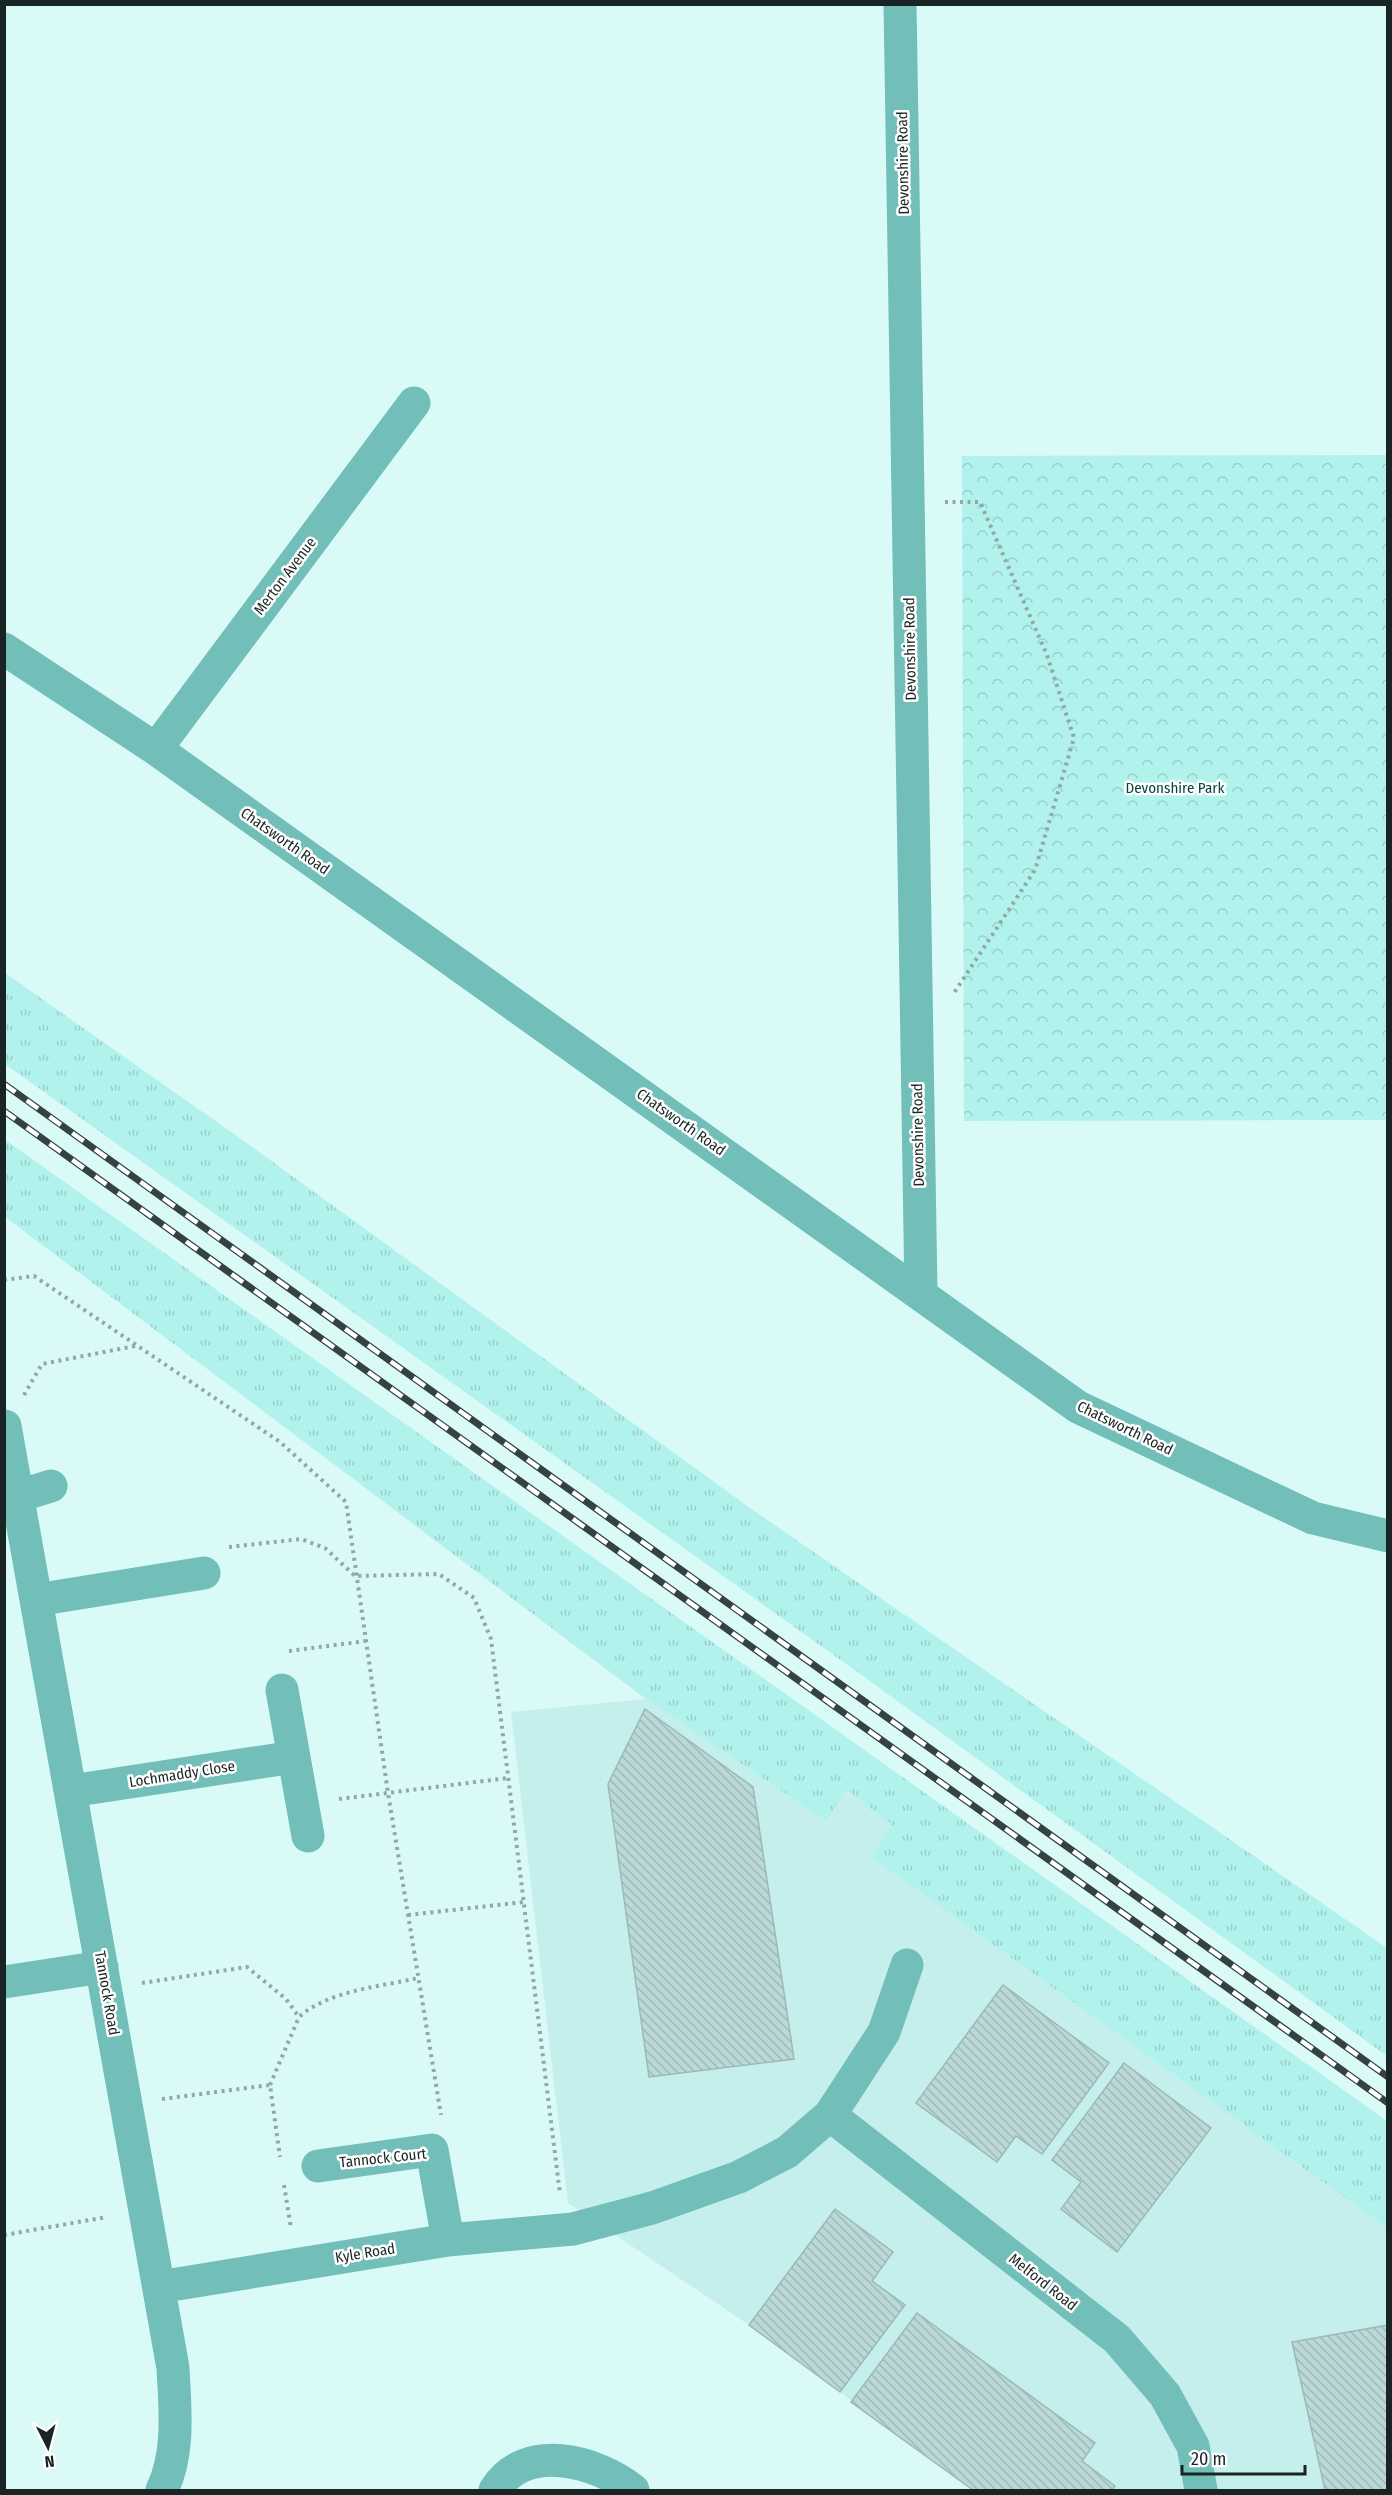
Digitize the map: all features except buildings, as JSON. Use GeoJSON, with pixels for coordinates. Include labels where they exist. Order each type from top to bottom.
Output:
{"type":"FeatureCollection","features":[{"type":"Feature","properties":{"kind":"street","name":"Devonshire Road"},"geometry":{"type":"LineString","coordinates":[[900,4],[921,1293]]}},
{"type":"Feature","properties":{"kind":"street","name":"Merton Avenue"},"geometry":{"type":"LineString","coordinates":[[156,749],[414,403]]}},
{"type":"Feature","properties":{"kind":"street","name":"Chatsworth Road"},"geometry":{"type":"LineString","coordinates":[[4,649],[156,749],[1078,1407],[1313,1518],[1388,1536]]}},
{"type":"Feature","properties":{"kind":"street","name":"Tannock Road"},"geometry":{"type":"LineString","coordinates":[[4,1426],[173,2368],[176,2429],[167,2481],[162,2490]]}},
{"type":"Feature","properties":{"kind":"street"},"geometry":{"type":"LineString","coordinates":[[18,1496],[51,1486]]}},
{"type":"Feature","properties":{"kind":"street"},"geometry":{"type":"LineString","coordinates":[[36,1600],[204,1573]]}},
{"type":"Feature","properties":{"kind":"street"},"geometry":{"type":"LineString","coordinates":[[282,1690],[308,1836]]}},
{"type":"Feature","properties":{"kind":"street","name":"Lochmaddy Close"},"geometry":{"type":"LineString","coordinates":[[70,1791],[294,1757]]}},
{"type":"Feature","properties":{"kind":"street"},"geometry":{"type":"LineString","coordinates":[[569,2229],[652,2208],[739,2177],[788,2152],[830,2115],[884,2032],[907,1965]]}},
{"type":"Feature","properties":{"kind":"street"},"geometry":{"type":"LineString","coordinates":[[4,1982],[104,1978]]}},
{"type":"Feature","properties":{"kind":"street","name":"Melford Road"},"geometry":{"type":"LineString","coordinates":[[830,2115],[1117,2339],[1165,2395],[1193,2446],[1202,2490]]}},
{"type":"Feature","properties":{"kind":"street","name":"Tannock Court"},"geometry":{"type":"LineString","coordinates":[[318,2166],[432,2150],[448,2240]]}},
{"type":"Feature","properties":{"kind":"street","name":"Kyle Road"},"geometry":{"type":"LineString","coordinates":[[159,2287],[448,2240],[569,2229]]}},
{"type":"Feature","properties":{"kind":"street"},"geometry":{"type":"LineString","coordinates":[[495,2490],[515,2470],[539,2462],[562,2461],[584,2463],[602,2470],[633,2490]]}},
{"type":"Feature","properties":{"kind":"path"},"geometry":{"type":"LineString","coordinates":[[908,503],[980,502],[1047,655],[1074,738],[1035,870],[954,994]]}},
{"type":"Feature","properties":{"kind":"path"},"geometry":{"type":"LineString","coordinates":[[4,1280],[34,1276],[280,1442],[346,1502],[388,1793],[441,2119],[432,2150]]}},
{"type":"Feature","properties":{"kind":"path"},"geometry":{"type":"LineString","coordinates":[[4,1426],[42,1364],[136,1345]]}},
{"type":"Feature","properties":{"kind":"path"},"geometry":{"type":"LineString","coordinates":[[204,1573],[202,1550],[301,1539],[325,1548],[355,1576],[439,1574],[474,1598],[491,1639],[569,2229]]}},
{"type":"Feature","properties":{"kind":"path"},"geometry":{"type":"LineString","coordinates":[[282,1690],[277,1652],[366,1641]]}},
{"type":"Feature","properties":{"kind":"path"},"geometry":{"type":"LineString","coordinates":[[302,1804],[508,1778]]}},
{"type":"Feature","properties":{"kind":"path"},"geometry":{"type":"LineString","coordinates":[[408,1915],[524,1902]]}},
{"type":"Feature","properties":{"kind":"path"},"geometry":{"type":"LineString","coordinates":[[104,1978],[247,1967],[286,1999],[299,2017]]}},
{"type":"Feature","properties":{"kind":"path"},"geometry":{"type":"LineString","coordinates":[[281,2163],[270,2085],[299,2017],[312,2006],[331,1998],[418,1978]]}},
{"type":"Feature","properties":{"kind":"path"},"geometry":{"type":"LineString","coordinates":[[126,2104],[270,2085]]}},
{"type":"Feature","properties":{"kind":"path"},"geometry":{"type":"LineString","coordinates":[[283,2175],[296,2265]]}},
{"type":"Feature","properties":{"kind":"path"},"geometry":{"type":"LineString","coordinates":[[4,2235],[145,2211]]}},
{"type":"Feature","properties":{"kind":"shaded area"},"geometry":{"type":"Polygon","coordinates":[[[646,1699],[826,1820],[845,1788],[891,1824],[871,1857],[1387,2228],[1387,2490],[973,2490],[749,2325],[568,2203],[511,1712],[646,1699]]]}},
{"type":"Feature","properties":{"kind":"green space","name":"Devonshire Park"},"geometry":{"type":"Polygon","coordinates":[[[1387,455],[1387,1120],[964,1121],[962,456],[1387,455]]]}},
{"type":"Feature","properties":{"kind":"green space"},"geometry":{"type":"Polygon","coordinates":[[[5,973],[241,1139],[750,1508],[1387,1948],[1387,2056],[849,1666],[5,1064],[5,973]]]}},
{"type":"Feature","properties":{"kind":"green space"},"geometry":{"type":"Polygon","coordinates":[[[4,1139],[1387,2121],[1387,2228],[871,1857],[891,1824],[846,1789],[826,1821],[646,1699],[5,1217],[4,1139]]]}},
{"type":"Feature","properties":{"kind":"railway"},"geometry":{"type":"LineString","coordinates":[[4,1084],[1388,2077]]}},
{"type":"Feature","properties":{"kind":"railway"},"geometry":{"type":"LineString","coordinates":[[4,1111],[1388,2103]]}}]}
